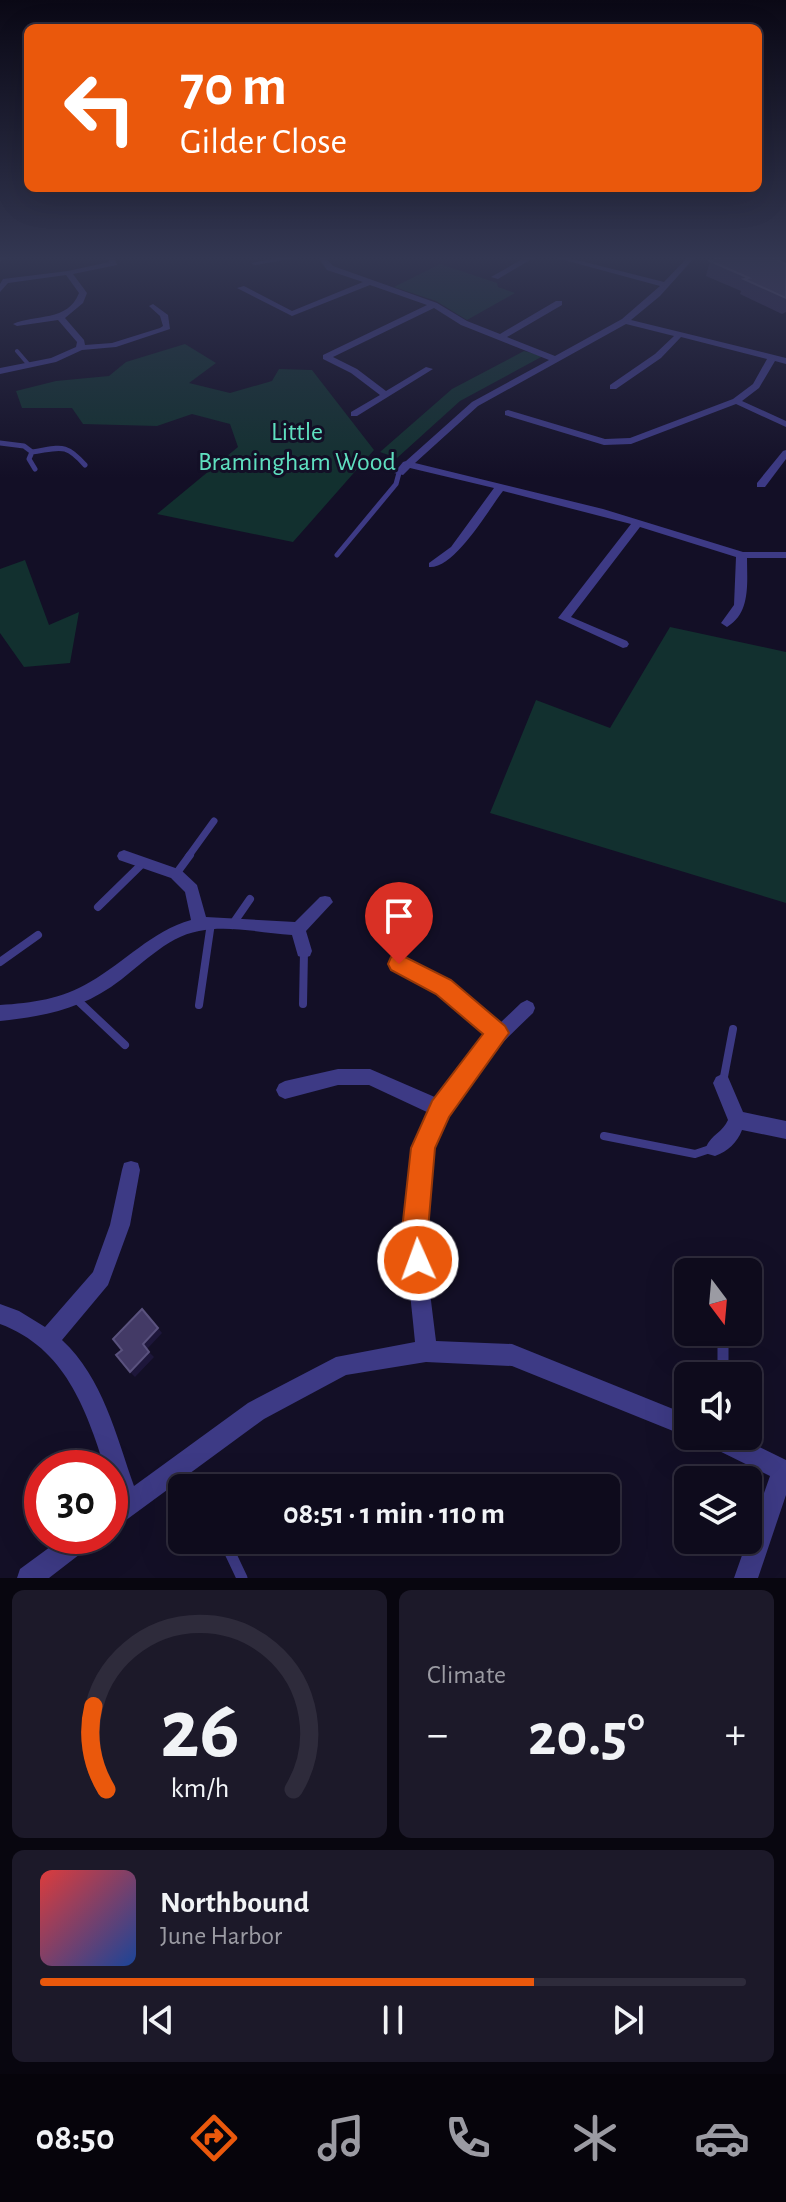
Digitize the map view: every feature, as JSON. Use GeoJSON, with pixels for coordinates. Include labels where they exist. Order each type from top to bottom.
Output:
{"type":"FeatureCollection","features":[{"type":"Feature","properties":{"kind":"street"},"geometry":{"type":"LineString","coordinates":[[72,331],[81,342],[80,348]]}},
{"type":"Feature","properties":{"kind":"street"},"geometry":{"type":"LineString","coordinates":[[0,371],[61,358],[80,348],[113,345],[168,331]]}},
{"type":"Feature","properties":{"kind":"street"},"geometry":{"type":"LineString","coordinates":[[381,331],[326,357],[354,371],[386,395]]}},
{"type":"Feature","properties":{"kind":"street"},"geometry":{"type":"LineString","coordinates":[[484,331],[557,360]]}},
{"type":"Feature","properties":{"kind":"street"},"geometry":{"type":"LineString","coordinates":[[501,337],[512,331]]}},
{"type":"Feature","properties":{"kind":"street"},"geometry":{"type":"LineString","coordinates":[[402,468],[475,404],[608,331]]}},
{"type":"Feature","properties":{"kind":"street"},"geometry":{"type":"LineString","coordinates":[[659,331],[786,361]]}},
{"type":"Feature","properties":{"kind":"street"},"geometry":{"type":"LineString","coordinates":[[613,387],[658,356],[678,336]]}},
{"type":"Feature","properties":{"kind":"street"},"geometry":{"type":"LineString","coordinates":[[508,413],[590,439],[631,441],[736,401],[756,386],[772,358]]}},
{"type":"Feature","properties":{"kind":"street"},"geometry":{"type":"LineString","coordinates":[[354,414],[429,369]]}},
{"type":"Feature","properties":{"kind":"street"},"geometry":{"type":"LineString","coordinates":[[736,401],[786,424]]}},
{"type":"Feature","properties":{"kind":"street"},"geometry":{"type":"LineString","coordinates":[[761,485],[786,453]]}},
{"type":"Feature","properties":{"kind":"street"},"geometry":{"type":"LineString","coordinates":[[402,468],[599,511],[742,555],[786,555]]}},
{"type":"Feature","properties":{"kind":"street"},"geometry":{"type":"LineString","coordinates":[[433,565],[455,549],[500,487]]}},
{"type":"Feature","properties":{"kind":"street"},"geometry":{"type":"LineString","coordinates":[[623,644],[564,618],[637,524]]}},
{"type":"Feature","properties":{"kind":"street"},"geometry":{"type":"LineString","coordinates":[[727,623],[740,605],[742,555]]}},
{"type":"Feature","properties":{"kind":"street"},"geometry":{"type":"LineString","coordinates":[[124,856],[176,874],[192,889],[205,924]]}},
{"type":"Feature","properties":{"kind":"street"},"geometry":{"type":"LineString","coordinates":[[0,1013],[48,1010],[95,988],[157,944],[205,924],[298,929],[325,902]]}},
{"type":"Feature","properties":{"kind":"street"},"geometry":{"type":"LineString","coordinates":[[298,929],[304,951]]}},
{"type":"Feature","properties":{"kind":"street"},"geometry":{"type":"LineString","coordinates":[[399,964],[443,987],[497,1033]]}},
{"type":"Feature","properties":{"kind":"street"},"geometry":{"type":"LineString","coordinates":[[426,1351],[415,1230],[423,1148],[441,1109],[497,1033],[527,1008]]}},
{"type":"Feature","properties":{"kind":"street"},"geometry":{"type":"LineString","coordinates":[[285,1090],[338,1077],[370,1077],[441,1109]]}},
{"type":"Feature","properties":{"kind":"street"},"geometry":{"type":"LineString","coordinates":[[715,1147],[731,1135],[737,1120],[722,1083]]}},
{"type":"Feature","properties":{"kind":"street"},"geometry":{"type":"LineString","coordinates":[[737,1120],[786,1130]]}},
{"type":"Feature","properties":{"kind":"street"},"geometry":{"type":"LineString","coordinates":[[47,1341],[101,1278],[120,1225],[131,1170]]}},
{"type":"Feature","properties":{"kind":"street"},"geometry":{"type":"LineString","coordinates":[[0,1314],[20,1319],[47,1341],[84,1383],[129,1504],[256,1411],[344,1365],[426,1351],[512,1355],[674,1420]]}},
{"type":"Feature","properties":{"kind":"street"},"geometry":{"type":"LineString","coordinates":[[741,1450],[784,1471],[746,1578]]}},
{"type":"Feature","properties":{"kind":"street"},"geometry":{"type":"LineString","coordinates":[[29,1578],[61,1554]]}},
{"type":"Feature","properties":{"kind":"lane"},"geometry":{"type":"LineString","coordinates":[[17,351],[29,365]]}},
{"type":"Feature","properties":{"kind":"lane"},"geometry":{"type":"LineString","coordinates":[[0,443],[24,446],[32,452],[72,450],[85,465]]}},
{"type":"Feature","properties":{"kind":"lane"},"geometry":{"type":"LineString","coordinates":[[32,452],[29,459],[35,469]]}},
{"type":"Feature","properties":{"kind":"lane"},"geometry":{"type":"LineString","coordinates":[[337,555],[396,484],[402,468]]}},
{"type":"Feature","properties":{"kind":"lane"},"geometry":{"type":"LineString","coordinates":[[176,874],[214,821]]}},
{"type":"Feature","properties":{"kind":"lane"},"geometry":{"type":"LineString","coordinates":[[98,907],[143,863]]}},
{"type":"Feature","properties":{"kind":"lane"},"geometry":{"type":"LineString","coordinates":[[232,925],[250,899]]}},
{"type":"Feature","properties":{"kind":"lane"},"geometry":{"type":"LineString","coordinates":[[199,1005],[205,924]]}},
{"type":"Feature","properties":{"kind":"lane"},"geometry":{"type":"LineString","coordinates":[[0,962],[38,935]]}},
{"type":"Feature","properties":{"kind":"lane"},"geometry":{"type":"LineString","coordinates":[[303,1004],[304,951]]}},
{"type":"Feature","properties":{"kind":"lane"},"geometry":{"type":"LineString","coordinates":[[75,998],[125,1045]]}},
{"type":"Feature","properties":{"kind":"lane"},"geometry":{"type":"LineString","coordinates":[[722,1083],[733,1029]]}},
{"type":"Feature","properties":{"kind":"lane"},"geometry":{"type":"LineString","coordinates":[[604,1136],[695,1154],[715,1147]]}},
{"type":"Feature","properties":{"kind":"lane"},"geometry":{"type":"LineString","coordinates":[[231,1554],[242,1578]]}},
{"type":"Feature","properties":{"kind":"green space","name":"Little Bramingham Wood"},"geometry":{"type":"Polygon","coordinates":[[[185,344],[216,363],[189,383],[230,393],[272,381],[279,369],[312,370],[374,450],[293,542],[157,514],[238,447],[230,424],[192,414],[157,426],[83,424],[72,408],[22,408],[16,391],[56,381],[109,376],[126,362],[185,344]]]}},
{"type":"Feature","properties":{"kind":"green space"},"geometry":{"type":"Polygon","coordinates":[[[524,351],[543,356],[460,401],[397,458],[380,452],[452,389],[524,351]]]}},
{"type":"Feature","properties":{"kind":"green space"},"geometry":{"type":"Polygon","coordinates":[[[25,560],[49,625],[79,612],[70,663],[24,667],[0,633],[0,569],[25,560]]]}},
{"type":"Feature","properties":{"kind":"green space"},"geometry":{"type":"Polygon","coordinates":[[[670,627],[786,652],[786,903],[490,813],[536,700],[610,728],[670,627]]]}},
{"type":"Feature","properties":{"kind":"building"},"geometry":{"type":"Polygon","coordinates":[[[142,1309],[158,1328],[143,1344],[149,1352],[130,1372],[116,1355],[122,1350],[113,1339],[142,1309]]]}},
{"type":"Feature","properties":{"kind":"route"},"geometry":{"type":"LineString","coordinates":[[399,964],[443,987],[497,1033],[441,1109],[423,1148],[415,1230],[418,1260]]}}]}
